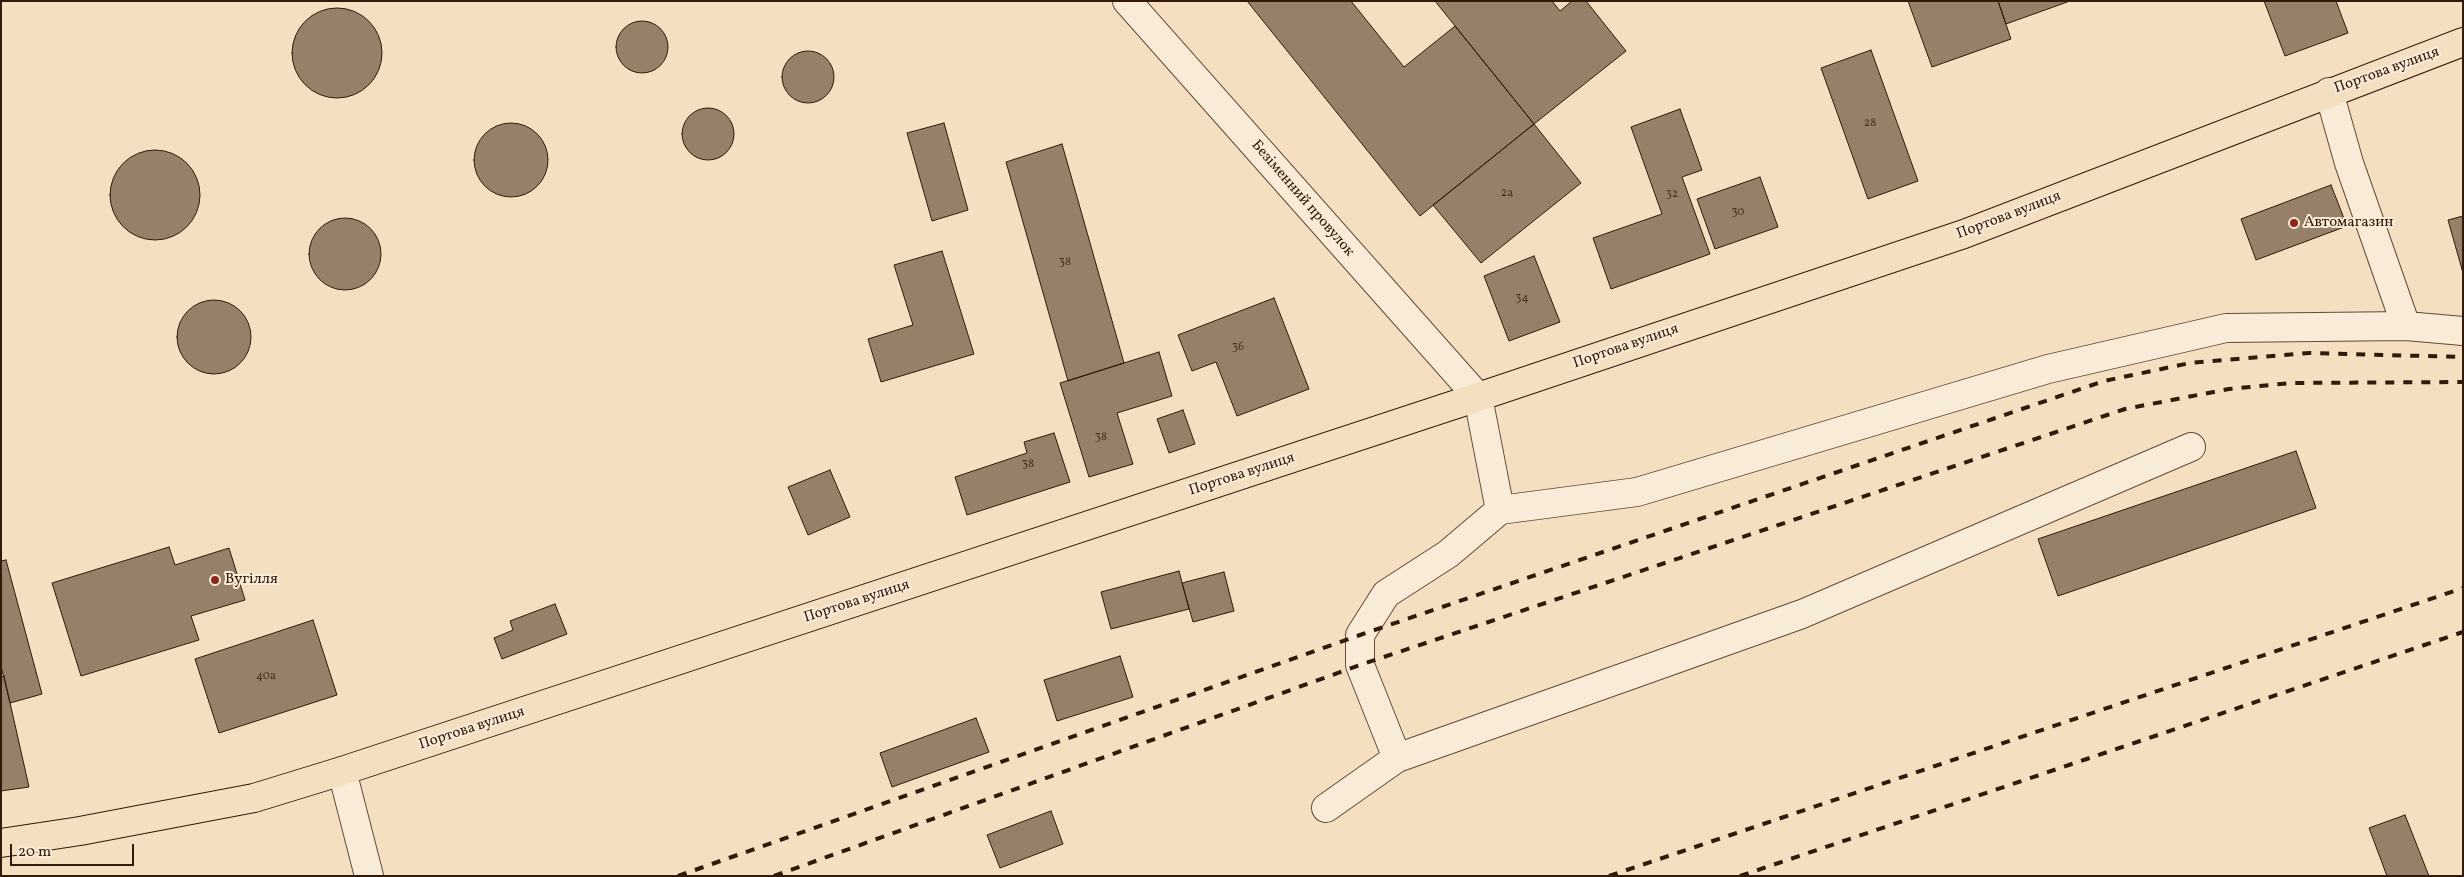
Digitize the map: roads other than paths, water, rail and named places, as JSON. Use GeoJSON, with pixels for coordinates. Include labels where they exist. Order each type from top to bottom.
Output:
{"type":"FeatureCollection","features":[{"type":"Feature","properties":{"kind":"main road","name":"Портова вулиця"},"geometry":{"type":"LineString","coordinates":[[1,844],[254,798],[342,772],[1478,397],[1964,234],[2463,42]]}},
{"type":"Feature","properties":{"kind":"street","name":"Безіменний провулок"},"geometry":{"type":"LineString","coordinates":[[1127,1],[1478,397]]}},
{"type":"Feature","properties":{"kind":"street"},"geometry":{"type":"LineString","coordinates":[[2329,92],[2350,163],[2406,326]]}},
{"type":"Feature","properties":{"kind":"street"},"geometry":{"type":"LineString","coordinates":[[1397,758],[1360,665],[1360,635],[1386,594],[1448,554],[1500,510],[1637,492],[2048,369],[2226,328],[2406,326],[2463,331]]}},
{"type":"Feature","properties":{"kind":"street"},"geometry":{"type":"LineString","coordinates":[[1478,397],[1500,510]]}},
{"type":"Feature","properties":{"kind":"street"},"geometry":{"type":"LineString","coordinates":[[1326,808],[1397,758],[1802,614],[2191,447]]}},
{"type":"Feature","properties":{"kind":"street"},"geometry":{"type":"LineString","coordinates":[[342,772],[369,876]]}},
{"type":"Feature","properties":{"kind":"railway"},"geometry":{"type":"LineString","coordinates":[[678,876],[1360,635],[2104,381],[2190,363],[2309,353],[2463,357]]}},
{"type":"Feature","properties":{"kind":"railway"},"geometry":{"type":"LineString","coordinates":[[774,876],[1360,665],[2125,409],[2229,389],[2291,383],[2463,382]]}},
{"type":"Feature","properties":{"kind":"railway"},"geometry":{"type":"LineString","coordinates":[[1609,876],[2463,588]]}},
{"type":"Feature","properties":{"kind":"railway"},"geometry":{"type":"LineString","coordinates":[[1740,876],[2463,632]]}},
{"type":"Feature","properties":{"kind":"place","name":"Автомагазин"},"geometry":{"type":"Point","coordinates":[2294,223]}},
{"type":"Feature","properties":{"kind":"place","name":"Вугілля"},"geometry":{"type":"Point","coordinates":[215,580]}}]}
